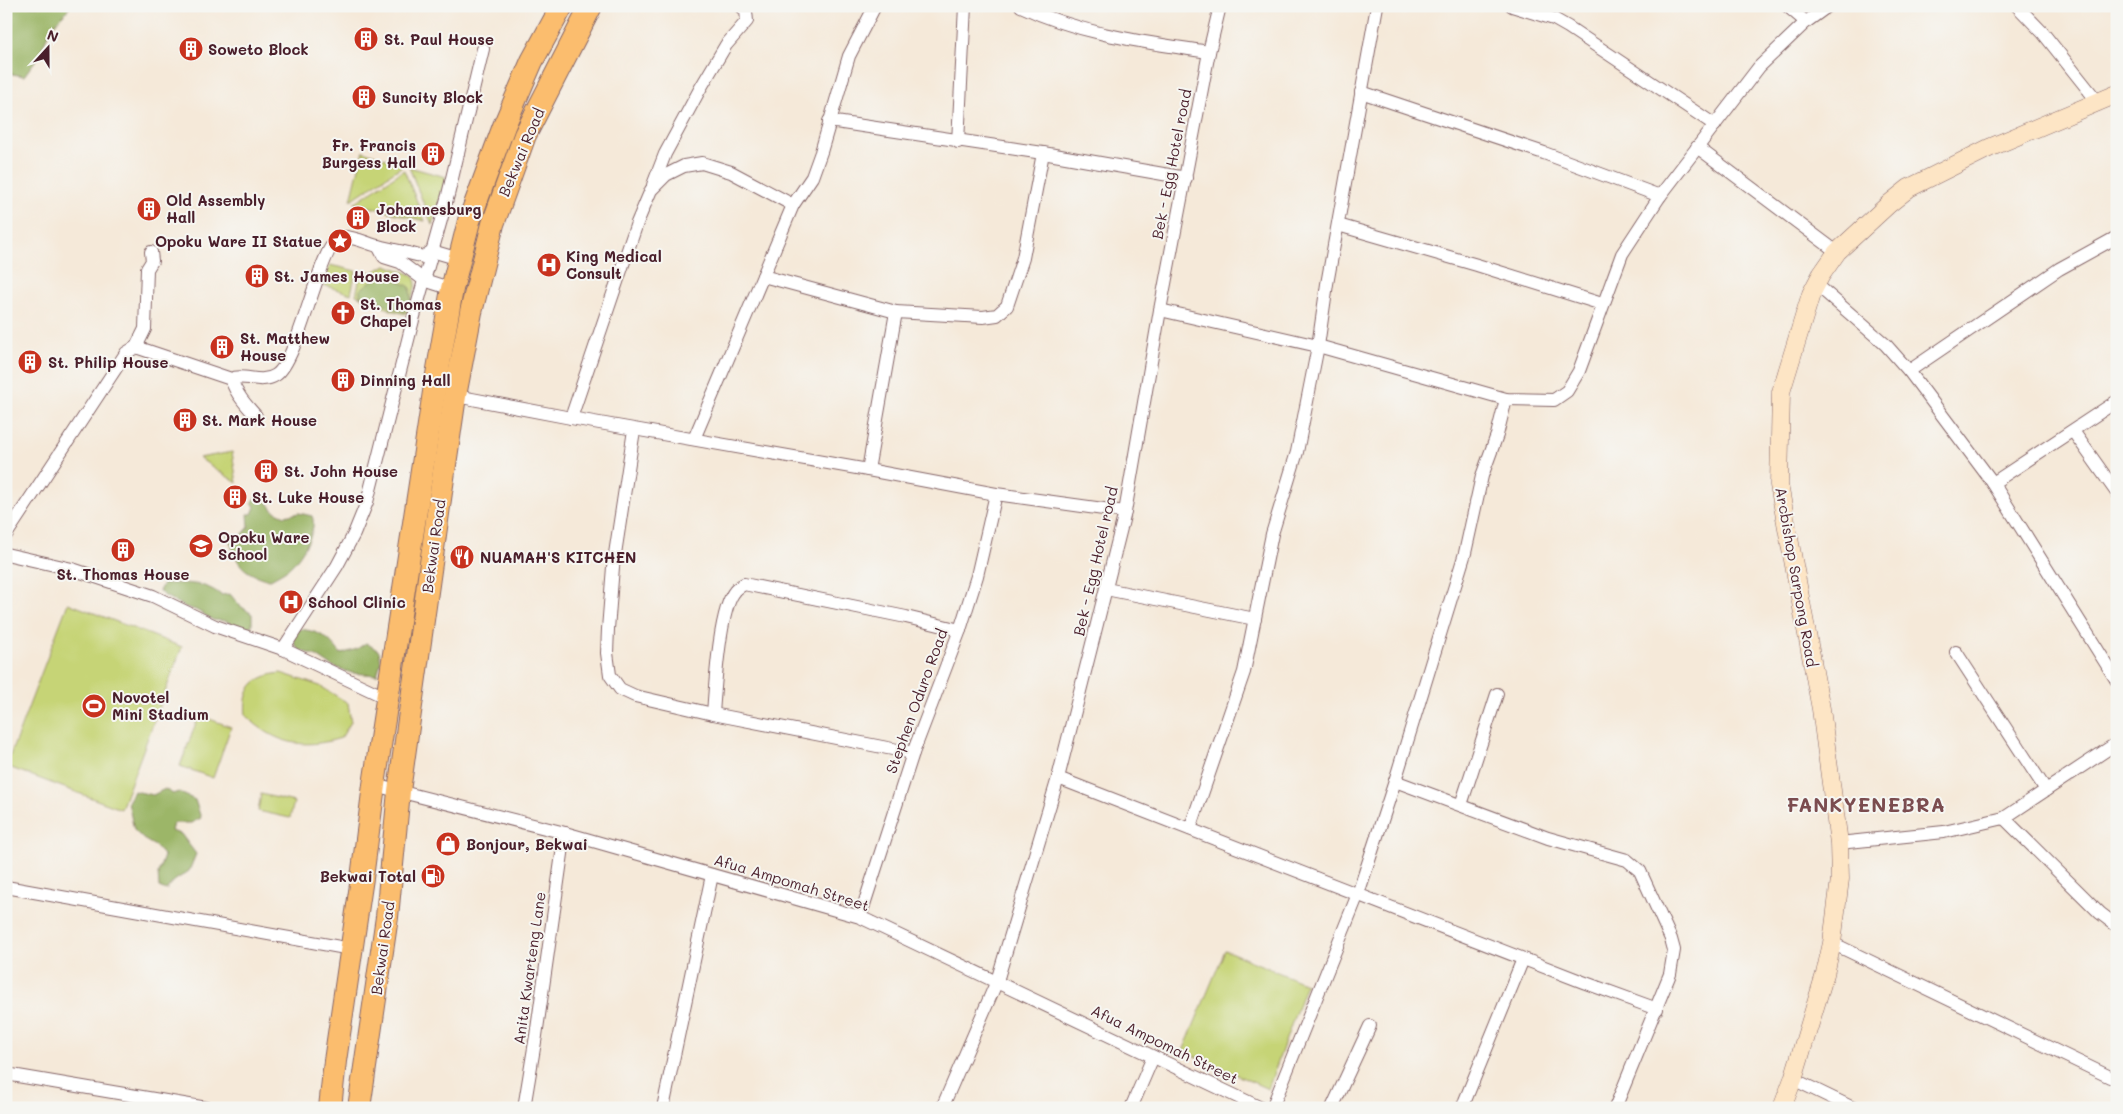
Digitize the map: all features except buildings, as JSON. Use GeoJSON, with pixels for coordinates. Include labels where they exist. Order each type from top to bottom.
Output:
{"type":"FeatureCollection","features":[{"type":"Feature","properties":{"kind":"highway","name":"Bekwai Road"},"geometry":{"type":"LineString","coordinates":[[358,1108],[387,917],[399,790],[445,393],[452,289],[477,198],[504,126],[532,61],[562,6]]}},
{"type":"Feature","properties":{"kind":"highway","name":"Bekwai Road"},"geometry":{"type":"LineString","coordinates":[[330,1108],[335,1061],[387,698],[445,393],[471,312],[502,197],[526,135],[591,6]]}},
{"type":"Feature","properties":{"kind":"highway"},"geometry":{"type":"LineString","coordinates":[[335,1061],[364,1067]]}},
{"type":"Feature","properties":{"kind":"street"},"geometry":{"type":"LineString","coordinates":[[571,418],[637,223],[665,154],[726,45],[747,21],[746,11],[741,6]]}},
{"type":"Feature","properties":{"kind":"street"},"geometry":{"type":"LineString","coordinates":[[694,439],[793,205],[812,177],[849,56],[875,6]]}},
{"type":"Feature","properties":{"kind":"street"},"geometry":{"type":"LineString","coordinates":[[958,142],[965,6]]}},
{"type":"Feature","properties":{"kind":"street"},"geometry":{"type":"LineString","coordinates":[[1021,6],[1078,29],[1107,36],[1209,52]]}},
{"type":"Feature","properties":{"kind":"street","name":"Bek - Egg Hotel road"},"geometry":{"type":"LineString","coordinates":[[942,1108],[997,981],[1058,778],[1106,589],[1125,512],[1160,310],[1209,52],[1220,6]]}},
{"type":"Feature","properties":{"kind":"street"},"geometry":{"type":"LineString","coordinates":[[1190,829],[1239,686],[1272,534],[1297,452],[1318,346],[1377,6]]}},
{"type":"Feature","properties":{"kind":"street"},"geometry":{"type":"LineString","coordinates":[[1512,6],[1554,19],[1568,27],[1715,126]]}},
{"type":"Feature","properties":{"kind":"street"},"geometry":{"type":"LineString","coordinates":[[1787,6],[1806,22]]}},
{"type":"Feature","properties":{"kind":"street"},"geometry":{"type":"LineString","coordinates":[[1160,310],[1318,346],[1506,399],[1554,400],[1567,391],[1578,371],[1622,254],[1660,196],[1760,67],[1806,22],[1828,6]]}},
{"type":"Feature","properties":{"kind":"street"},"geometry":{"type":"LineString","coordinates":[[2017,6],[2043,33],[2098,102]]}},
{"type":"Feature","properties":{"kind":"street"},"geometry":{"type":"LineString","coordinates":[[283,649],[338,566],[354,534],[364,508],[448,195],[483,49]]}},
{"type":"Feature","properties":{"kind":"street"},"geometry":{"type":"LineString","coordinates":[[1361,92],[1544,153],[1660,196]]}},
{"type":"Feature","properties":{"kind":"street","name":"Arcbishop Sarpong Road"},"geometry":{"type":"LineString","coordinates":[[1782,1108],[1793,1079],[1825,974],[1832,943],[1840,879],[1838,843],[1821,709],[1779,485],[1781,392],[1805,312],[1816,284],[1837,252],[1909,188],[1983,151],[2117,94]]}},
{"type":"Feature","properties":{"kind":"street"},"geometry":{"type":"LineString","coordinates":[[830,121],[958,142],[1043,153],[1186,178]]}},
{"type":"Feature","properties":{"kind":"street"},"geometry":{"type":"LineString","coordinates":[[1697,148],[1837,252]]}},
{"type":"Feature","properties":{"kind":"street"},"geometry":{"type":"LineString","coordinates":[[763,276],[896,312],[997,315],[1007,306],[1023,258],[1043,153]]}},
{"type":"Feature","properties":{"kind":"street"},"geometry":{"type":"LineString","coordinates":[[652,190],[666,175],[684,166],[702,164],[731,172],[793,205]]}},
{"type":"Feature","properties":{"kind":"street"},"geometry":{"type":"LineString","coordinates":[[1338,225],[1477,265],[1602,304]]}},
{"type":"Feature","properties":{"kind":"street"},"geometry":{"type":"LineString","coordinates":[[136,347],[231,379],[236,377],[254,380],[265,379],[275,375],[280,370],[293,348],[334,240],[340,237],[354,238],[423,257],[432,251],[459,258]]}},
{"type":"Feature","properties":{"kind":"street"},"geometry":{"type":"LineString","coordinates":[[1909,371],[2059,269],[2117,237]]}},
{"type":"Feature","properties":{"kind":"street"},"geometry":{"type":"LineString","coordinates":[[378,246],[384,256],[400,262],[424,280],[452,289]]}},
{"type":"Feature","properties":{"kind":"street"},"geometry":{"type":"LineString","coordinates":[[6,535],[126,353],[136,347],[146,328],[147,269],[152,261],[151,252]]}},
{"type":"Feature","properties":{"kind":"street"},"geometry":{"type":"LineString","coordinates":[[1816,284],[1886,345],[1909,371],[1993,483],[2117,681]]}},
{"type":"Feature","properties":{"kind":"street"},"geometry":{"type":"LineString","coordinates":[[868,470],[896,312]]}},
{"type":"Feature","properties":{"kind":"street"},"geometry":{"type":"LineString","coordinates":[[231,379],[245,404],[256,416]]}},
{"type":"Feature","properties":{"kind":"street"},"geometry":{"type":"LineString","coordinates":[[445,393],[634,430],[694,439],[996,494],[1125,512]]}},
{"type":"Feature","properties":{"kind":"street"},"geometry":{"type":"LineString","coordinates":[[1272,1108],[1358,894],[1396,781],[1465,553],[1482,476],[1497,435],[1506,399]]}},
{"type":"Feature","properties":{"kind":"street"},"geometry":{"type":"LineString","coordinates":[[1993,483],[2117,401]]}},
{"type":"Feature","properties":{"kind":"street"},"geometry":{"type":"LineString","coordinates":[[634,430],[613,567],[607,653],[610,675],[620,689],[635,696],[713,714],[913,753]]}},
{"type":"Feature","properties":{"kind":"street"},"geometry":{"type":"LineString","coordinates":[[2074,430],[2117,493]]}},
{"type":"Feature","properties":{"kind":"street","name":"Stephen Oduro Road"},"geometry":{"type":"LineString","coordinates":[[860,917],[913,753],[960,630],[977,576],[996,494]]}},
{"type":"Feature","properties":{"kind":"street"},"geometry":{"type":"LineString","coordinates":[[7,556],[72,570],[153,596],[215,626],[283,649],[387,698]]}},
{"type":"Feature","properties":{"kind":"street"},"geometry":{"type":"LineString","coordinates":[[713,714],[719,648],[729,601],[735,590],[744,584],[906,616],[960,630]]}},
{"type":"Feature","properties":{"kind":"street"},"geometry":{"type":"LineString","coordinates":[[1106,589],[1255,619]]}},
{"type":"Feature","properties":{"kind":"street"},"geometry":{"type":"LineString","coordinates":[[1956,652],[2046,790]]}},
{"type":"Feature","properties":{"kind":"street"},"geometry":{"type":"LineString","coordinates":[[1461,805],[1497,694]]}},
{"type":"Feature","properties":{"kind":"street"},"geometry":{"type":"LineString","coordinates":[[1838,843],[1944,832],[2004,818],[2117,743]]}},
{"type":"Feature","properties":{"kind":"street"},"geometry":{"type":"LineString","coordinates":[[1058,778],[1523,959],[1657,1008]]}},
{"type":"Feature","properties":{"kind":"street"},"geometry":{"type":"LineString","coordinates":[[1396,781],[1548,838],[1627,860],[1640,871],[1650,890],[1674,950],[1670,974],[1615,1108]]}},
{"type":"Feature","properties":{"kind":"street","name":"Afua Ampomah Street"},"geometry":{"type":"LineString","coordinates":[[374,785],[565,833],[860,917],[1262,1108]]}},
{"type":"Feature","properties":{"kind":"street"},"geometry":{"type":"LineString","coordinates":[[2004,818],[2100,913],[2117,926]]}},
{"type":"Feature","properties":{"kind":"street","name":"Anita Kwarteng Lane"},"geometry":{"type":"LineString","coordinates":[[524,1108],[565,833]]}},
{"type":"Feature","properties":{"kind":"street"},"geometry":{"type":"LineString","coordinates":[[664,1108],[712,875]]}},
{"type":"Feature","properties":{"kind":"street"},"geometry":{"type":"LineString","coordinates":[[6,887],[351,949]]}},
{"type":"Feature","properties":{"kind":"street"},"geometry":{"type":"LineString","coordinates":[[1832,943],[2110,1077]]}},
{"type":"Feature","properties":{"kind":"street"},"geometry":{"type":"LineString","coordinates":[[1462,1108],[1523,959]]}},
{"type":"Feature","properties":{"kind":"street"},"geometry":{"type":"LineString","coordinates":[[1332,1108],[1370,1026]]}},
{"type":"Feature","properties":{"kind":"street"},"geometry":{"type":"LineString","coordinates":[[1131,1108],[1152,1057]]}},
{"type":"Feature","properties":{"kind":"street"},"geometry":{"type":"LineString","coordinates":[[6,1074],[207,1108]]}},
{"type":"Feature","properties":{"kind":"street"},"geometry":{"type":"LineString","coordinates":[[1793,1079],[1853,1108]]}},
{"type":"Feature","properties":{"kind":"green space"},"geometry":{"type":"Polygon","coordinates":[[[6,6],[71,6],[51,28],[38,57],[24,76],[6,73],[6,6]]]}},
{"type":"Feature","properties":{"kind":"green space"},"geometry":{"type":"Polygon","coordinates":[[[363,151],[404,165],[351,200],[363,151]]]}},
{"type":"Feature","properties":{"kind":"green space"},"geometry":{"type":"Polygon","coordinates":[[[409,167],[446,177],[432,225],[409,167]]]}},
{"type":"Feature","properties":{"kind":"green space"},"geometry":{"type":"Polygon","coordinates":[[[404,170],[425,221],[354,203],[404,170]]]}},
{"type":"Feature","properties":{"kind":"green space"},"geometry":{"type":"Polygon","coordinates":[[[330,265],[356,271],[351,294],[323,285],[330,265]]]}},
{"type":"Feature","properties":{"kind":"green space"},"geometry":{"type":"Polygon","coordinates":[[[386,265],[413,275],[416,283],[409,311],[405,314],[393,311],[356,295],[361,272],[373,272],[386,265]]]}},
{"type":"Feature","properties":{"kind":"green space"},"geometry":{"type":"Polygon","coordinates":[[[380,274],[410,287],[411,302],[405,312],[390,308],[380,301],[360,296],[360,290],[380,274]]]}},
{"type":"Feature","properties":{"kind":"green space"},"geometry":{"type":"Polygon","coordinates":[[[232,452],[237,483],[199,458],[232,452]]]}},
{"type":"Feature","properties":{"kind":"green space"},"geometry":{"type":"Polygon","coordinates":[[[256,497],[266,500],[274,511],[285,516],[299,513],[312,516],[313,521],[311,535],[296,561],[287,570],[269,580],[250,573],[240,564],[227,534],[241,536],[249,527],[248,514],[252,514],[255,507],[252,502],[256,497]]]}},
{"type":"Feature","properties":{"kind":"green space"},"geometry":{"type":"Polygon","coordinates":[[[163,584],[200,585],[208,587],[221,595],[230,594],[239,605],[252,614],[252,626],[239,628],[226,621],[213,620],[196,610],[185,607],[159,591],[163,584]]]}},
{"type":"Feature","properties":{"kind":"green space","name":"Novotel Mini Stadium"},"geometry":{"type":"Polygon","coordinates":[[[68,603],[182,647],[121,809],[6,766],[68,603]]]}},
{"type":"Feature","properties":{"kind":"green space"},"geometry":{"type":"Polygon","coordinates":[[[292,628],[320,634],[341,654],[357,649],[366,643],[379,651],[381,662],[377,675],[352,673],[332,666],[317,656],[299,650],[294,643],[292,628]]]}},
{"type":"Feature","properties":{"kind":"green space"},"geometry":{"type":"Polygon","coordinates":[[[281,673],[320,686],[348,703],[351,722],[341,738],[314,744],[290,742],[268,733],[246,716],[246,698],[252,686],[263,677],[281,673]]]}},
{"type":"Feature","properties":{"kind":"green space"},"geometry":{"type":"Polygon","coordinates":[[[199,715],[231,727],[213,778],[180,766],[199,715]]]}},
{"type":"Feature","properties":{"kind":"green space"},"geometry":{"type":"Polygon","coordinates":[[[165,789],[173,794],[178,792],[195,800],[201,818],[191,823],[173,823],[171,831],[181,834],[196,854],[189,871],[174,881],[166,890],[159,887],[158,873],[164,856],[155,846],[143,839],[134,830],[128,802],[134,791],[153,795],[165,789]]]}},
{"type":"Feature","properties":{"kind":"green space"},"geometry":{"type":"Polygon","coordinates":[[[261,794],[294,802],[290,818],[258,811],[261,794]]]}},
{"type":"Feature","properties":{"kind":"green space"},"geometry":{"type":"Polygon","coordinates":[[[1225,950],[1306,984],[1268,1089],[1183,1051],[1225,950]]]}},
{"type":"Feature","properties":{"kind":"place","name":"St. Paul House"},"geometry":{"type":"Point","coordinates":[366,39]}},
{"type":"Feature","properties":{"kind":"place","name":"Soweto Block"},"geometry":{"type":"Point","coordinates":[191,49]}},
{"type":"Feature","properties":{"kind":"place","name":"Suncity Block"},"geometry":{"type":"Point","coordinates":[364,97]}},
{"type":"Feature","properties":{"kind":"place","name":"Fr. Francis Burgess Hall"},"geometry":{"type":"Point","coordinates":[433,154]}},
{"type":"Feature","properties":{"kind":"place","name":"Old Assembly Hall"},"geometry":{"type":"Point","coordinates":[149,209]}},
{"type":"Feature","properties":{"kind":"place","name":"Johannesburg Block"},"geometry":{"type":"Point","coordinates":[358,218]}},
{"type":"Feature","properties":{"kind":"place","name":"Opoku Ware II Statue"},"geometry":{"type":"Point","coordinates":[340,241]}},
{"type":"Feature","properties":{"kind":"place","name":"King Medical Consult"},"geometry":{"type":"Point","coordinates":[549,265]}},
{"type":"Feature","properties":{"kind":"place","name":"St. James House"},"geometry":{"type":"Point","coordinates":[257,276]}},
{"type":"Feature","properties":{"kind":"place","name":"St. Thomas Chapel"},"geometry":{"type":"Point","coordinates":[343,313]}},
{"type":"Feature","properties":{"kind":"place","name":"St. Matthew House"},"geometry":{"type":"Point","coordinates":[222,347]}},
{"type":"Feature","properties":{"kind":"place","name":"St. Philip House"},"geometry":{"type":"Point","coordinates":[30,362]}},
{"type":"Feature","properties":{"kind":"place","name":"Dinning Hall"},"geometry":{"type":"Point","coordinates":[343,380]}},
{"type":"Feature","properties":{"kind":"place","name":"St. Mark House"},"geometry":{"type":"Point","coordinates":[185,420]}},
{"type":"Feature","properties":{"kind":"place","name":"St. John House"},"geometry":{"type":"Point","coordinates":[266,471]}},
{"type":"Feature","properties":{"kind":"place","name":"St. Luke House"},"geometry":{"type":"Point","coordinates":[235,497]}},
{"type":"Feature","properties":{"kind":"place","name":"Opoku Ware School"},"geometry":{"type":"Point","coordinates":[201,546]}},
{"type":"Feature","properties":{"kind":"place","name":"St. Thomas House"},"geometry":{"type":"Point","coordinates":[123,550]}},
{"type":"Feature","properties":{"kind":"place","name":"NUAMAH'S KITCHEN"},"geometry":{"type":"Point","coordinates":[462,557]}},
{"type":"Feature","properties":{"kind":"place","name":"School Clinic"},"geometry":{"type":"Point","coordinates":[291,602]}},
{"type":"Feature","properties":{"kind":"place","name":"Novotel Mini Stadium"},"geometry":{"type":"Point","coordinates":[94,706]}},
{"type":"Feature","properties":{"kind":"place","name":"Bonjour, Bekwai"},"geometry":{"type":"Point","coordinates":[448,844]}},
{"type":"Feature","properties":{"kind":"place","name":"Bekwai Total"},"geometry":{"type":"Point","coordinates":[433,876]}},
{"type":"Feature","properties":{"kind":"district","name":"FANKYENEBRA"},"geometry":{"type":"Point","coordinates":[1866,804]}}]}
